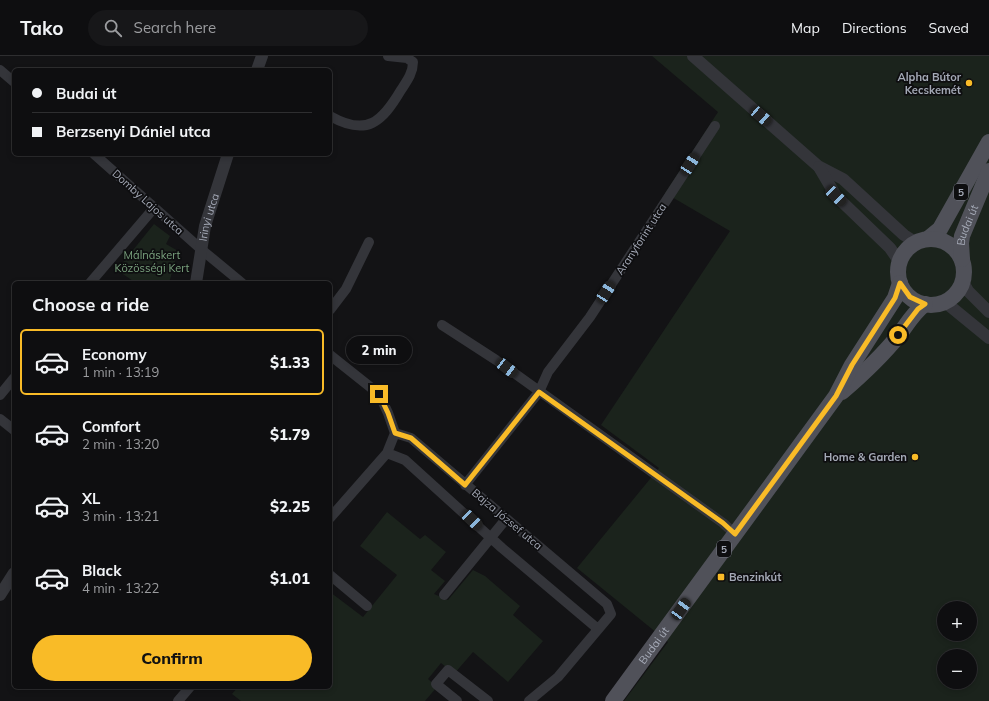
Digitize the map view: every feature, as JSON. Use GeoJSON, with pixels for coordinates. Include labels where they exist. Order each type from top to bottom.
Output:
{"type":"FeatureCollection","features":[{"type":"Feature","properties":{"kind":"main road","name":"Budai út"},"geometry":{"type":"LineString","coordinates":[[922,240],[940,229],[989,142]]}},
{"type":"Feature","properties":{"kind":"main road","name":"Budai út"},"geometry":{"type":"LineString","coordinates":[[962,259],[962,236],[989,171]]}},
{"type":"Feature","properties":{"kind":"main road"},"geometry":{"type":"LineString","coordinates":[[922,240],[936,238],[949,243],[962,259]]}},
{"type":"Feature","properties":{"kind":"main road","name":"5"},"geometry":{"type":"LineString","coordinates":[[900,283],[898,272],[900,261],[906,250],[922,240]]}},
{"type":"Feature","properties":{"kind":"main road","name":"5"},"geometry":{"type":"LineString","coordinates":[[962,259],[964,274],[963,282]]}},
{"type":"Feature","properties":{"kind":"main road"},"geometry":{"type":"LineString","coordinates":[[900,283],[910,297],[925,304],[945,302],[956,294],[963,282]]}},
{"type":"Feature","properties":{"kind":"main road","name":"Budai út"},"geometry":{"type":"LineString","coordinates":[[613,701],[836,396],[852,365],[895,298],[900,283]]}},
{"type":"Feature","properties":{"kind":"main road","name":"Budai út"},"geometry":{"type":"LineString","coordinates":[[836,396],[866,372],[918,309],[925,304]]}},
{"type":"Feature","properties":{"kind":"street"},"geometry":{"type":"LineString","coordinates":[[258,68],[262,56]]}},
{"type":"Feature","properties":{"kind":"street"},"geometry":{"type":"LineString","coordinates":[[332,117],[344,124],[359,127],[371,125],[381,118],[390,108],[413,70],[413,62],[407,58],[388,56]]}},
{"type":"Feature","properties":{"kind":"street"},"geometry":{"type":"LineString","coordinates":[[693,56],[818,166],[843,179],[904,234],[922,240]]}},
{"type":"Feature","properties":{"kind":"street"},"geometry":{"type":"LineString","coordinates":[[0,70],[12,80]]}},
{"type":"Feature","properties":{"kind":"street","name":"Aranyforint utca"},"geometry":{"type":"LineString","coordinates":[[465,485],[539,392],[548,372],[590,317],[715,126]]}},
{"type":"Feature","properties":{"kind":"street","name":"Domby Lajos utca"},"geometry":{"type":"LineString","coordinates":[[96,156],[202,250],[240,281]]}},
{"type":"Feature","properties":{"kind":"street","name":"Irinyi utca"},"geometry":{"type":"LineString","coordinates":[[196,281],[205,226],[227,156]]}},
{"type":"Feature","properties":{"kind":"street"},"geometry":{"type":"LineString","coordinates":[[818,166],[836,196],[890,248],[900,261]]}},
{"type":"Feature","properties":{"kind":"street"},"geometry":{"type":"LineString","coordinates":[[92,281],[154,208]]}},
{"type":"Feature","properties":{"kind":"street"},"geometry":{"type":"LineString","coordinates":[[332,307],[346,289],[369,242]]}},
{"type":"Feature","properties":{"kind":"street"},"geometry":{"type":"LineString","coordinates":[[963,282],[968,291],[989,312]]}},
{"type":"Feature","properties":{"kind":"street"},"geometry":{"type":"LineString","coordinates":[[945,302],[989,338]]}},
{"type":"Feature","properties":{"kind":"street"},"geometry":{"type":"LineString","coordinates":[[442,325],[496,360],[723,523],[735,534]]}},
{"type":"Feature","properties":{"kind":"street"},"geometry":{"type":"LineString","coordinates":[[332,357],[379,394],[395,433],[387,453],[332,516]]}},
{"type":"Feature","properties":{"kind":"street"},"geometry":{"type":"LineString","coordinates":[[0,395],[12,380]]}},
{"type":"Feature","properties":{"kind":"street"},"geometry":{"type":"LineString","coordinates":[[0,418],[12,428]]}},
{"type":"Feature","properties":{"kind":"street","name":"Bajza József utca"},"geometry":{"type":"LineString","coordinates":[[387,453],[405,460],[491,538],[598,629],[611,614],[607,604],[411,438],[395,433]]}},
{"type":"Feature","properties":{"kind":"street"},"geometry":{"type":"LineString","coordinates":[[444,595],[506,519]]}},
{"type":"Feature","properties":{"kind":"street"},"geometry":{"type":"LineString","coordinates":[[0,595],[12,576]]}},
{"type":"Feature","properties":{"kind":"street"},"geometry":{"type":"LineString","coordinates":[[332,577],[367,606]]}},
{"type":"Feature","properties":{"kind":"street"},"geometry":{"type":"LineString","coordinates":[[529,701],[558,677],[598,629]]}},
{"type":"Feature","properties":{"kind":"street"},"geometry":{"type":"LineString","coordinates":[[457,701],[436,684],[448,670],[488,701]]}},
{"type":"Feature","properties":{"kind":"street"},"geometry":{"type":"LineString","coordinates":[[179,700],[188,689]]}},
{"type":"Feature","properties":{"kind":"green space"},"geometry":{"type":"Polygon","coordinates":[[[652,56],[989,56],[989,701],[624,701],[668,642],[577,568],[659,468],[601,425],[730,231],[665,193],[718,112],[652,56]]]}},
{"type":"Feature","properties":{"kind":"green space","name":"Málnáskert Közösségi Kert"},"geometry":{"type":"Polygon","coordinates":[[[154,224],[170,236],[166,244],[178,251],[170,281],[133,281],[117,270],[154,224]]]}},
{"type":"Feature","properties":{"kind":"green space"},"geometry":{"type":"Polygon","coordinates":[[[387,512],[420,539],[425,535],[446,552],[431,570],[445,581],[434,594],[448,600],[473,570],[485,576],[520,606],[513,615],[543,641],[508,682],[473,652],[454,674],[441,663],[428,679],[437,687],[425,701],[241,701],[232,694],[236,689],[332,689],[332,594],[363,617],[397,575],[360,546],[387,512]]]}},
{"type":"Feature","properties":{"kind":"place","name":"Alpha Bútor Kecskemét"},"geometry":{"type":"Point","coordinates":[969,83]}},
{"type":"Feature","properties":{"kind":"place","name":"Home & Garden"},"geometry":{"type":"Point","coordinates":[915,457]}},
{"type":"Feature","properties":{"kind":"place","name":"Benzinkút"},"geometry":{"type":"Point","coordinates":[721,577]}},
{"type":"Feature","properties":{"kind":"route"},"geometry":{"type":"LineString","coordinates":[[379,394],[395,433],[411,438],[465,485],[539,392],[723,523],[735,534],[836,396],[852,365],[895,298],[900,283],[905,293],[914,300],[925,304],[918,309],[898,335]]}}]}
